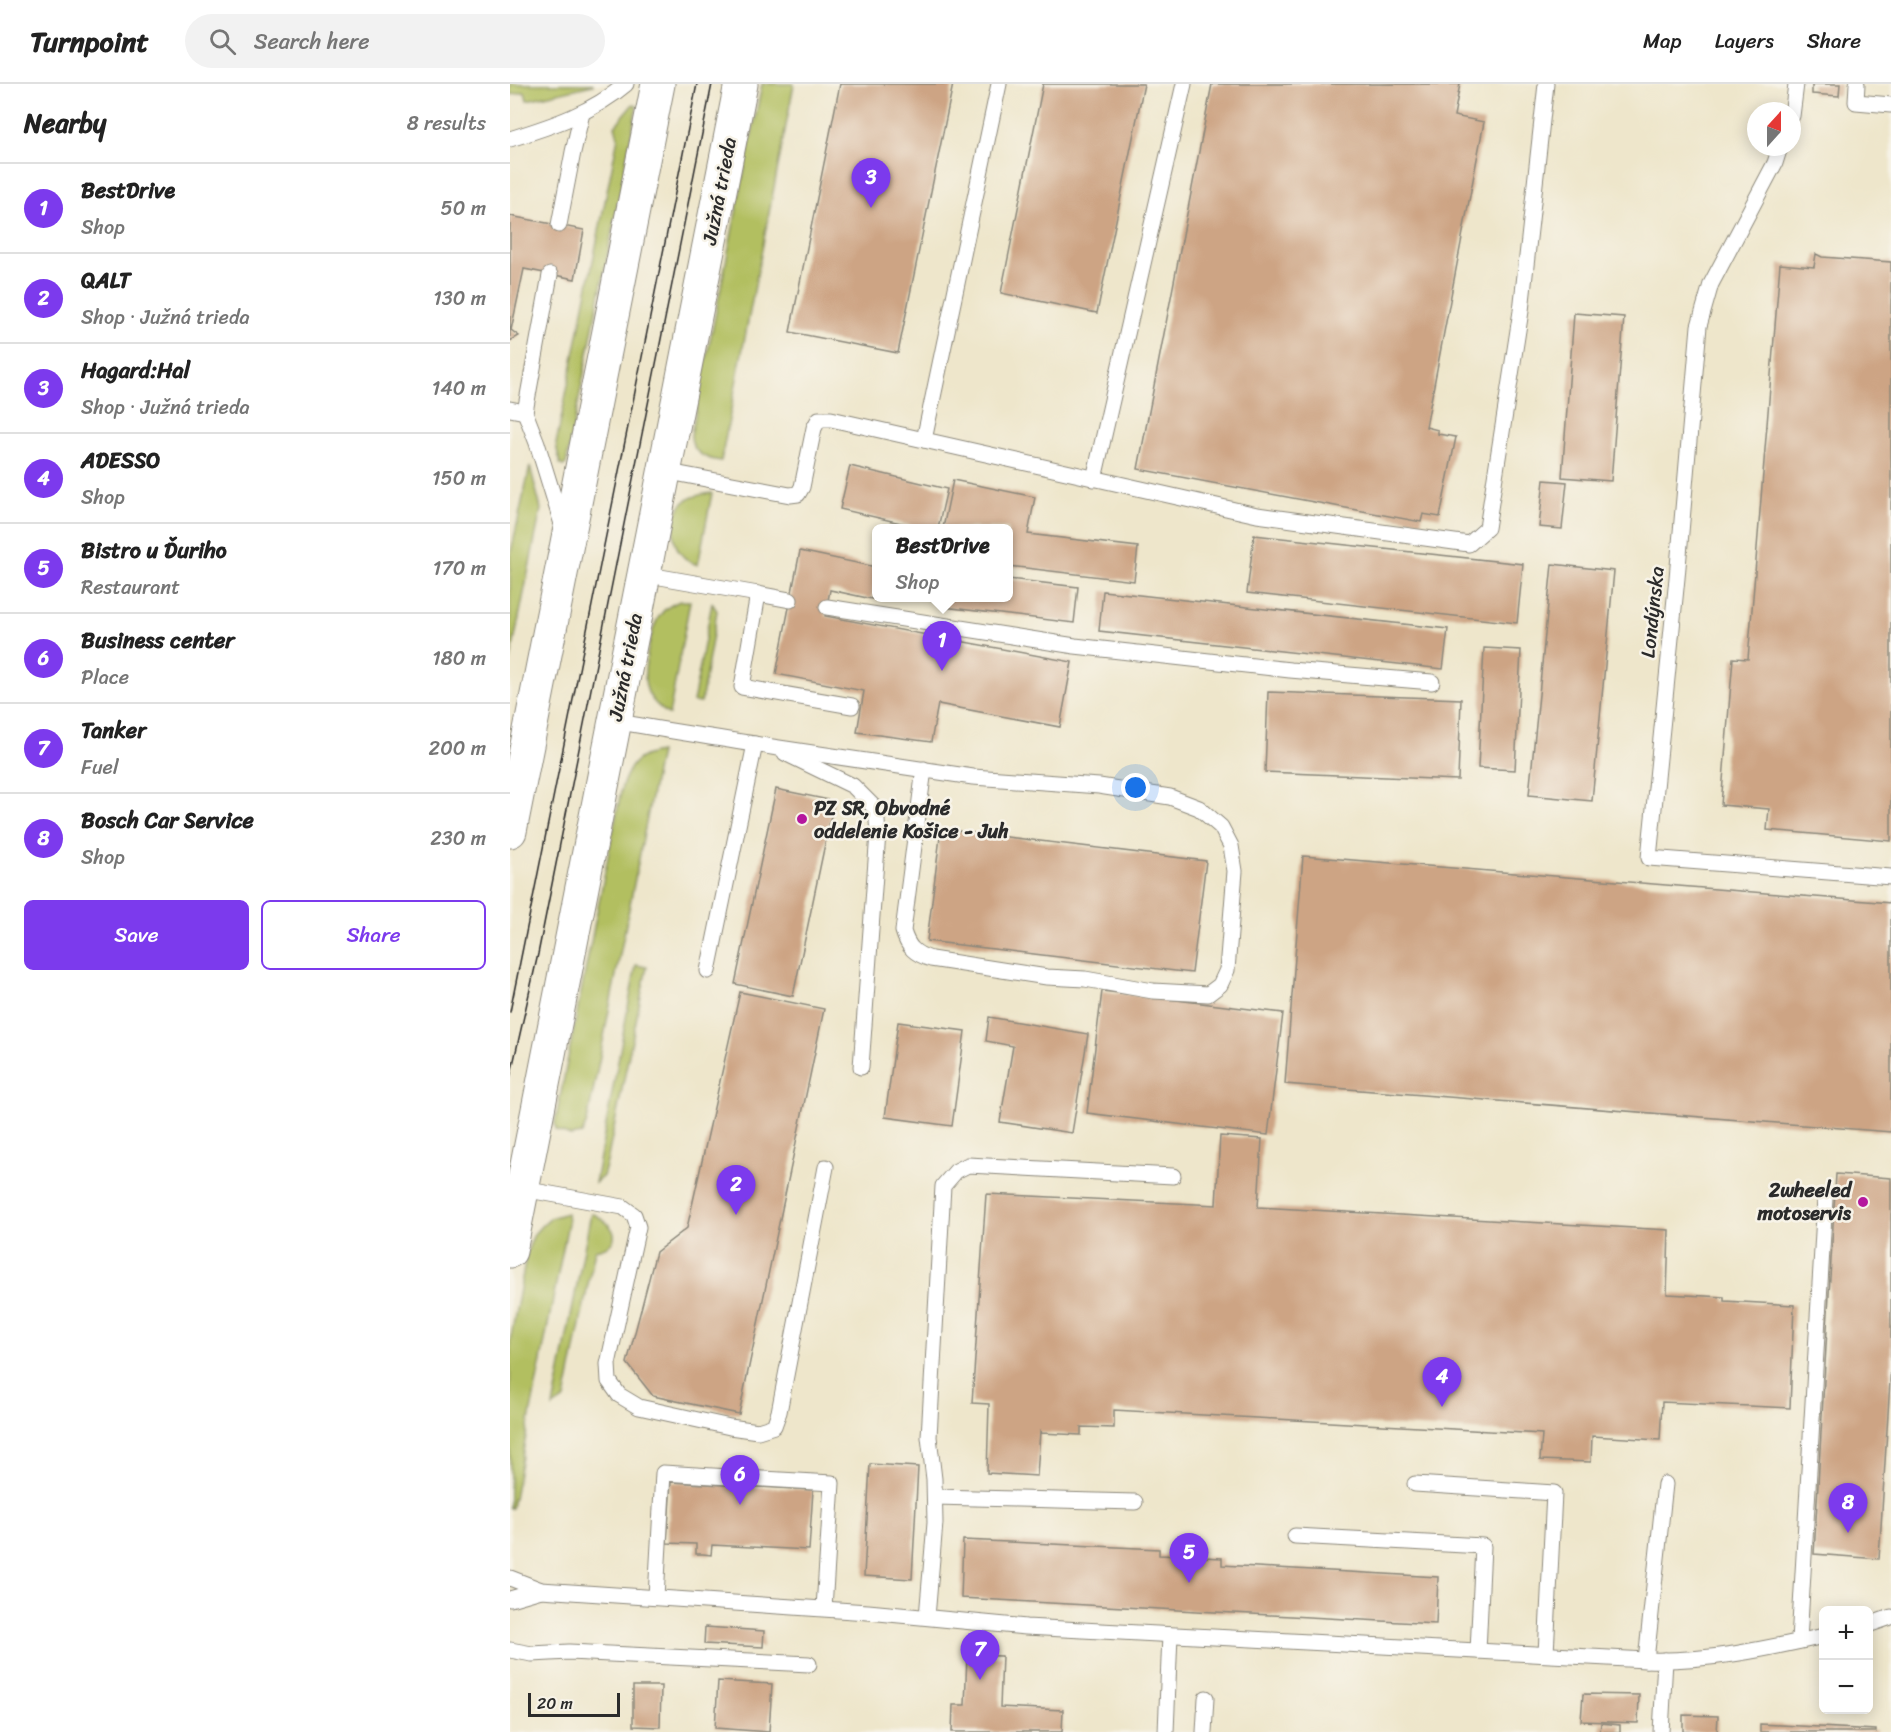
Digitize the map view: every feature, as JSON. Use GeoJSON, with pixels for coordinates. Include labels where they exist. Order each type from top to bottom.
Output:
{"type":"FeatureCollection","features":[{"type":"Feature","properties":{"kind":"street"},"geometry":{"type":"LineString","coordinates":[[510,831],[658,84]]}},
{"type":"Feature","properties":{"kind":"street","name":"Južná trieda"},"geometry":{"type":"LineString","coordinates":[[510,1251],[741,84]]}},
{"type":"Feature","properties":{"kind":"lane"},"geometry":{"type":"LineString","coordinates":[[510,139],[558,124],[608,99],[626,84]]}},
{"type":"Feature","properties":{"kind":"lane"},"geometry":{"type":"LineString","coordinates":[[924,440],[999,84]]}},
{"type":"Feature","properties":{"kind":"lane"},"geometry":{"type":"LineString","coordinates":[[1094,479],[1184,84]]}},
{"type":"Feature","properties":{"kind":"lane"},"geometry":{"type":"LineString","coordinates":[[664,471],[790,495],[798,494],[802,487],[814,428],[819,419],[831,419],[1257,515],[1469,544],[1487,528],[1521,311],[1546,84]]}},
{"type":"Feature","properties":{"kind":"lane"},"geometry":{"type":"LineString","coordinates":[[1794,102],[1796,84]]}},
{"type":"Feature","properties":{"kind":"lane"},"geometry":{"type":"LineString","coordinates":[[1857,84],[1856,102],[1891,105]]}},
{"type":"Feature","properties":{"kind":"lane"},"geometry":{"type":"LineString","coordinates":[[559,225],[582,112]]}},
{"type":"Feature","properties":{"kind":"lane","name":"Londýnska"},"geometry":{"type":"LineString","coordinates":[[1777,156],[1711,284],[1699,326],[1649,858],[1891,877]]}},
{"type":"Feature","properties":{"kind":"lane"},"geometry":{"type":"LineString","coordinates":[[550,275],[517,410],[537,443],[555,496],[567,542]]}},
{"type":"Feature","properties":{"kind":"lane"},"geometry":{"type":"LineString","coordinates":[[643,574],[790,600]]}},
{"type":"Feature","properties":{"kind":"lane"},"geometry":{"type":"LineString","coordinates":[[758,594],[742,687],[852,706]]}},
{"type":"Feature","properties":{"kind":"lane"},"geometry":{"type":"LineString","coordinates":[[827,607],[1074,646],[1290,670],[1432,682]]}},
{"type":"Feature","properties":{"kind":"lane"},"geometry":{"type":"LineString","coordinates":[[614,721],[772,747],[924,769],[973,777],[1099,786],[1170,797],[1199,808],[1221,827],[1231,846],[1235,871],[1227,970],[1220,986],[1208,994],[1153,991],[1085,979],[1047,977],[918,955],[907,945],[903,931],[924,769]]}},
{"type":"Feature","properties":{"kind":"lane"},"geometry":{"type":"LineString","coordinates":[[708,971],[755,744]]}},
{"type":"Feature","properties":{"kind":"lane"},"geometry":{"type":"LineString","coordinates":[[772,747],[853,786],[876,809],[878,833],[861,1066]]}},
{"type":"Feature","properties":{"kind":"lane"},"geometry":{"type":"LineString","coordinates":[[927,1617],[935,1523],[934,1479],[929,1437],[943,1186],[956,1171],[968,1165],[1173,1176]]}},
{"type":"Feature","properties":{"kind":"lane"},"geometry":{"type":"LineString","coordinates":[[523,1188],[623,1207],[634,1215],[638,1227],[608,1364],[609,1381],[619,1395],[639,1407],[758,1431],[774,1426],[779,1412],[826,1167]]}},
{"type":"Feature","properties":{"kind":"lane"},"geometry":{"type":"LineString","coordinates":[[1799,1641],[1825,1198]]}},
{"type":"Feature","properties":{"kind":"lane"},"geometry":{"type":"LineString","coordinates":[[656,1598],[663,1473],[832,1484],[824,1608]]}},
{"type":"Feature","properties":{"kind":"lane"},"geometry":{"type":"LineString","coordinates":[[1415,1484],[1554,1493],[1546,1654]]}},
{"type":"Feature","properties":{"kind":"lane"},"geometry":{"type":"LineString","coordinates":[[1646,1659],[1665,1484]]}},
{"type":"Feature","properties":{"kind":"lane"},"geometry":{"type":"LineString","coordinates":[[935,1497],[1134,1502]]}},
{"type":"Feature","properties":{"kind":"lane"},"geometry":{"type":"LineString","coordinates":[[1295,1536],[1483,1546],[1478,1651]]}},
{"type":"Feature","properties":{"kind":"lane"},"geometry":{"type":"LineString","coordinates":[[510,1578],[541,1590],[824,1608],[1026,1627],[1665,1660],[1755,1652],[1819,1636]]}},
{"type":"Feature","properties":{"kind":"lane"},"geometry":{"type":"LineString","coordinates":[[510,1599],[541,1590]]}},
{"type":"Feature","properties":{"kind":"lane"},"geometry":{"type":"LineString","coordinates":[[1873,1624],[1891,1617]]}},
{"type":"Feature","properties":{"kind":"lane"},"geometry":{"type":"LineString","coordinates":[[1166,1732],[1170,1635]]}},
{"type":"Feature","properties":{"kind":"lane"},"geometry":{"type":"LineString","coordinates":[[510,1650],[532,1654],[569,1653],[809,1664]]}},
{"type":"Feature","properties":{"kind":"lane"},"geometry":{"type":"LineString","coordinates":[[510,1663],[532,1654]]}},
{"type":"Feature","properties":{"kind":"lane"},"geometry":{"type":"LineString","coordinates":[[1661,1732],[1665,1660]]}},
{"type":"Feature","properties":{"kind":"lane"},"geometry":{"type":"LineString","coordinates":[[1204,1732],[1206,1698]]}},
{"type":"Feature","properties":{"kind":"green space"},"geometry":{"type":"Polygon","coordinates":[[[510,84],[593,85],[527,100],[525,92],[510,95],[510,84]]]}},
{"type":"Feature","properties":{"kind":"green space"},"geometry":{"type":"Polygon","coordinates":[[[762,84],[794,84],[721,461],[700,454],[693,446],[691,435],[762,84]]]}},
{"type":"Feature","properties":{"kind":"green space"},"geometry":{"type":"Polygon","coordinates":[[[633,104],[637,105],[636,111],[566,464],[563,466],[560,464],[556,444],[618,137],[615,126],[633,104]]]}},
{"type":"Feature","properties":{"kind":"green space"},"geometry":{"type":"Polygon","coordinates":[[[530,466],[541,509],[510,662],[510,556],[530,466]]]}},
{"type":"Feature","properties":{"kind":"green space"},"geometry":{"type":"Polygon","coordinates":[[[712,493],[698,565],[685,558],[678,550],[674,537],[675,517],[681,505],[688,499],[712,493]]]}},
{"type":"Feature","properties":{"kind":"green space"},"geometry":{"type":"Polygon","coordinates":[[[680,601],[690,601],[669,715],[649,695],[645,670],[657,620],[667,608],[680,601]]]}},
{"type":"Feature","properties":{"kind":"green space"},"geometry":{"type":"Polygon","coordinates":[[[712,603],[717,611],[701,703],[693,702],[712,603]]]}},
{"type":"Feature","properties":{"kind":"green space"},"geometry":{"type":"Polygon","coordinates":[[[660,752],[587,1122],[582,1134],[570,1136],[556,1130],[555,1123],[622,786],[635,762],[652,753],[660,752]]]}},
{"type":"Feature","properties":{"kind":"green space"},"geometry":{"type":"Polygon","coordinates":[[[636,965],[647,967],[607,1162],[603,1176],[595,1183],[636,965]]]}},
{"type":"Feature","properties":{"kind":"green space"},"geometry":{"type":"Polygon","coordinates":[[[567,1213],[568,1223],[512,1508],[510,1508],[510,1341],[527,1252],[534,1234],[542,1225],[550,1218],[567,1213]]]}},
{"type":"Feature","properties":{"kind":"green space"},"geometry":{"type":"Polygon","coordinates":[[[591,1213],[611,1227],[614,1238],[605,1247],[595,1250],[565,1399],[553,1407],[591,1213]]]}},
{"type":"Feature","properties":{"kind":"building"},"geometry":{"type":"Polygon","coordinates":[[[840,84],[953,84],[898,353],[790,332],[840,84]]]}},
{"type":"Feature","properties":{"kind":"building"},"geometry":{"type":"Polygon","coordinates":[[[1043,84],[1144,84],[1097,313],[1001,293],[1043,84]]]}},
{"type":"Feature","properties":{"kind":"building"},"geometry":{"type":"Polygon","coordinates":[[[1212,84],[1460,84],[1454,116],[1484,122],[1426,427],[1438,430],[1438,434],[1456,437],[1440,517],[1423,514],[1421,522],[1138,469],[1212,84]]]}},
{"type":"Feature","properties":{"kind":"building"},"geometry":{"type":"Polygon","coordinates":[[[1812,84],[1840,84],[1839,96],[1812,94],[1812,84]]]}},
{"type":"Feature","properties":{"kind":"building"},"geometry":{"type":"Polygon","coordinates":[[[510,216],[584,230],[575,279],[524,269],[511,330],[519,336],[510,341],[510,216]]]}},
{"type":"Feature","properties":{"kind":"building"},"geometry":{"type":"Polygon","coordinates":[[[1816,254],[1822,257],[1891,262],[1891,841],[1767,830],[1769,809],[1721,805],[1733,658],[1748,659],[1780,264],[1814,267],[1816,254]]]}},
{"type":"Feature","properties":{"kind":"building"},"geometry":{"type":"Polygon","coordinates":[[[1574,313],[1624,317],[1611,481],[1562,477],[1574,313]]]}},
{"type":"Feature","properties":{"kind":"building"},"geometry":{"type":"Polygon","coordinates":[[[850,466],[947,489],[939,524],[905,524],[840,509],[850,466]]]}},
{"type":"Feature","properties":{"kind":"building"},"geometry":{"type":"Polygon","coordinates":[[[953,480],[1035,497],[1028,534],[1138,547],[1134,581],[1013,567],[1013,524],[944,524],[953,480]]]}},
{"type":"Feature","properties":{"kind":"building"},"geometry":{"type":"Polygon","coordinates":[[[1544,480],[1567,482],[1562,529],[1539,527],[1544,480]]]}},
{"type":"Feature","properties":{"kind":"building"},"geometry":{"type":"Polygon","coordinates":[[[1254,535],[1523,564],[1517,623],[1247,593],[1254,535]]]}},
{"type":"Feature","properties":{"kind":"building"},"geometry":{"type":"Polygon","coordinates":[[[800,551],[872,566],[872,599],[830,590],[825,616],[1072,662],[1060,727],[938,704],[931,742],[857,732],[864,691],[776,674],[800,551]]]}},
{"type":"Feature","properties":{"kind":"building"},"geometry":{"type":"Polygon","coordinates":[[[1552,564],[1614,571],[1592,801],[1529,795],[1552,564]]]}},
{"type":"Feature","properties":{"kind":"building"},"geometry":{"type":"Polygon","coordinates":[[[1013,580],[1078,587],[1074,623],[944,607],[945,602],[1013,602],[1013,580]]]}},
{"type":"Feature","properties":{"kind":"building"},"geometry":{"type":"Polygon","coordinates":[[[1103,591],[1448,629],[1443,669],[1099,631],[1103,591]]]}},
{"type":"Feature","properties":{"kind":"building"},"geometry":{"type":"Polygon","coordinates":[[[1484,648],[1521,650],[1515,770],[1478,768],[1484,648]]]}},
{"type":"Feature","properties":{"kind":"building"},"geometry":{"type":"Polygon","coordinates":[[[1268,692],[1461,699],[1458,780],[1265,772],[1268,692]]]}},
{"type":"Feature","properties":{"kind":"building"},"geometry":{"type":"Polygon","coordinates":[[[776,789],[834,801],[793,996],[735,984],[776,789]]]}},
{"type":"Feature","properties":{"kind":"building"},"geometry":{"type":"Polygon","coordinates":[[[941,829],[1206,861],[1192,973],[927,941],[941,829]]]}},
{"type":"Feature","properties":{"kind":"building"},"geometry":{"type":"Polygon","coordinates":[[[1303,856],[1891,903],[1891,1132],[1285,1084],[1303,856]]]}},
{"type":"Feature","properties":{"kind":"building"},"geometry":{"type":"Polygon","coordinates":[[[1102,991],[1283,1013],[1268,1135],[1087,1113],[1102,991]]]}},
{"type":"Feature","properties":{"kind":"building"},"geometry":{"type":"Polygon","coordinates":[[[740,992],[824,1009],[739,1414],[653,1396],[627,1363],[656,1252],[687,1228],[740,992]]]}},
{"type":"Feature","properties":{"kind":"building"},"geometry":{"type":"Polygon","coordinates":[[[989,1017],[1088,1034],[1072,1133],[1000,1122],[1013,1046],[986,1041],[989,1017]]]}},
{"type":"Feature","properties":{"kind":"building"},"geometry":{"type":"Polygon","coordinates":[[[898,1022],[965,1031],[952,1126],[885,1117],[898,1022]]]}},
{"type":"Feature","properties":{"kind":"building"},"geometry":{"type":"Polygon","coordinates":[[[1220,1136],[1262,1139],[1258,1207],[1669,1230],[1667,1294],[1724,1297],[1724,1301],[1794,1305],[1790,1408],[1662,1402],[1660,1440],[1592,1436],[1591,1462],[1540,1460],[1542,1434],[1114,1410],[1114,1428],[1081,1427],[1081,1435],[1041,1433],[1040,1431],[1037,1476],[987,1473],[989,1404],[972,1403],[986,1194],[1216,1205],[1220,1136]]]}},
{"type":"Feature","properties":{"kind":"building"},"geometry":{"type":"Polygon","coordinates":[[[1836,1174],[1891,1178],[1891,1365],[1879,1559],[1814,1554],[1836,1174]]]}},
{"type":"Feature","properties":{"kind":"building"},"geometry":{"type":"Polygon","coordinates":[[[870,1464],[918,1467],[912,1579],[864,1576],[870,1464]]]}},
{"type":"Feature","properties":{"kind":"building"},"geometry":{"type":"Polygon","coordinates":[[[671,1482],[813,1490],[809,1550],[712,1545],[711,1555],[696,1554],[696,1544],[667,1543],[671,1482]]]}},
{"type":"Feature","properties":{"kind":"building"},"geometry":{"type":"Polygon","coordinates":[[[963,1540],[1159,1549],[1159,1555],[1222,1558],[1222,1565],[1438,1577],[1436,1624],[961,1598],[963,1540]]]}},
{"type":"Feature","properties":{"kind":"building"},"geometry":{"type":"Polygon","coordinates":[[[705,1627],[764,1631],[763,1647],[704,1644],[705,1627]]]}},
{"type":"Feature","properties":{"kind":"building"},"geometry":{"type":"Polygon","coordinates":[[[967,1655],[1002,1656],[1000,1707],[1063,1710],[1062,1732],[952,1732],[953,1705],[965,1705],[967,1655]]]}},
{"type":"Feature","properties":{"kind":"building"},"geometry":{"type":"Polygon","coordinates":[[[718,1681],[772,1684],[769,1732],[715,1728],[718,1681]]]}},
{"type":"Feature","properties":{"kind":"building"},"geometry":{"type":"Polygon","coordinates":[[[633,1686],[661,1686],[660,1727],[633,1726],[633,1686]]]}},
{"type":"Feature","properties":{"kind":"building"},"geometry":{"type":"Polygon","coordinates":[[[1583,1694],[1639,1695],[1638,1723],[1581,1721],[1583,1694]]]}},
{"type":"Feature","properties":{"kind":"building"},"geometry":{"type":"Polygon","coordinates":[[[1683,1715],[1718,1716],[1717,1732],[1683,1732],[1683,1715]]]}},
{"type":"Feature","properties":{"kind":"building"},"geometry":{"type":"Polygon","coordinates":[[[1601,1723],[1620,1725],[1620,1732],[1600,1732],[1601,1723]]]}},
{"type":"Feature","properties":{"kind":"building"},"geometry":{"type":"Polygon","coordinates":[[[1760,1724],[1876,1730],[1876,1732],[1760,1732],[1760,1724]]]}},
{"type":"Feature","properties":{"kind":"tram line"},"geometry":{"type":"LineString","coordinates":[[510,1012],[697,84]]}},
{"type":"Feature","properties":{"kind":"tram line"},"geometry":{"type":"LineString","coordinates":[[510,1078],[538,954],[712,84]]}},
{"type":"Feature","properties":{"kind":"place","name":"Hagard:Hal"},"geometry":{"type":"Point","coordinates":[871,208]}},
{"type":"Feature","properties":{"kind":"place","name":"BestDrive"},"geometry":{"type":"Point","coordinates":[942,671]}},
{"type":"Feature","properties":{"kind":"place","name":"PZ SR, Obvodné oddelenie Košice - Juh"},"geometry":{"type":"Point","coordinates":[802,819]}},
{"type":"Feature","properties":{"kind":"place","name":"2wheeled motoservis"},"geometry":{"type":"Point","coordinates":[1863,1202]}},
{"type":"Feature","properties":{"kind":"place","name":"QALT"},"geometry":{"type":"Point","coordinates":[736,1215]}},
{"type":"Feature","properties":{"kind":"place","name":"ADESSO"},"geometry":{"type":"Point","coordinates":[1442,1407]}},
{"type":"Feature","properties":{"kind":"place","name":"Business center"},"geometry":{"type":"Point","coordinates":[740,1505]}},
{"type":"Feature","properties":{"kind":"place","name":"Bosch Car Service"},"geometry":{"type":"Point","coordinates":[1848,1533]}},
{"type":"Feature","properties":{"kind":"place","name":"Bistro u Ďuriho"},"geometry":{"type":"Point","coordinates":[1189,1583]}},
{"type":"Feature","properties":{"kind":"place","name":"Tanker"},"geometry":{"type":"Point","coordinates":[980,1680]}}]}
